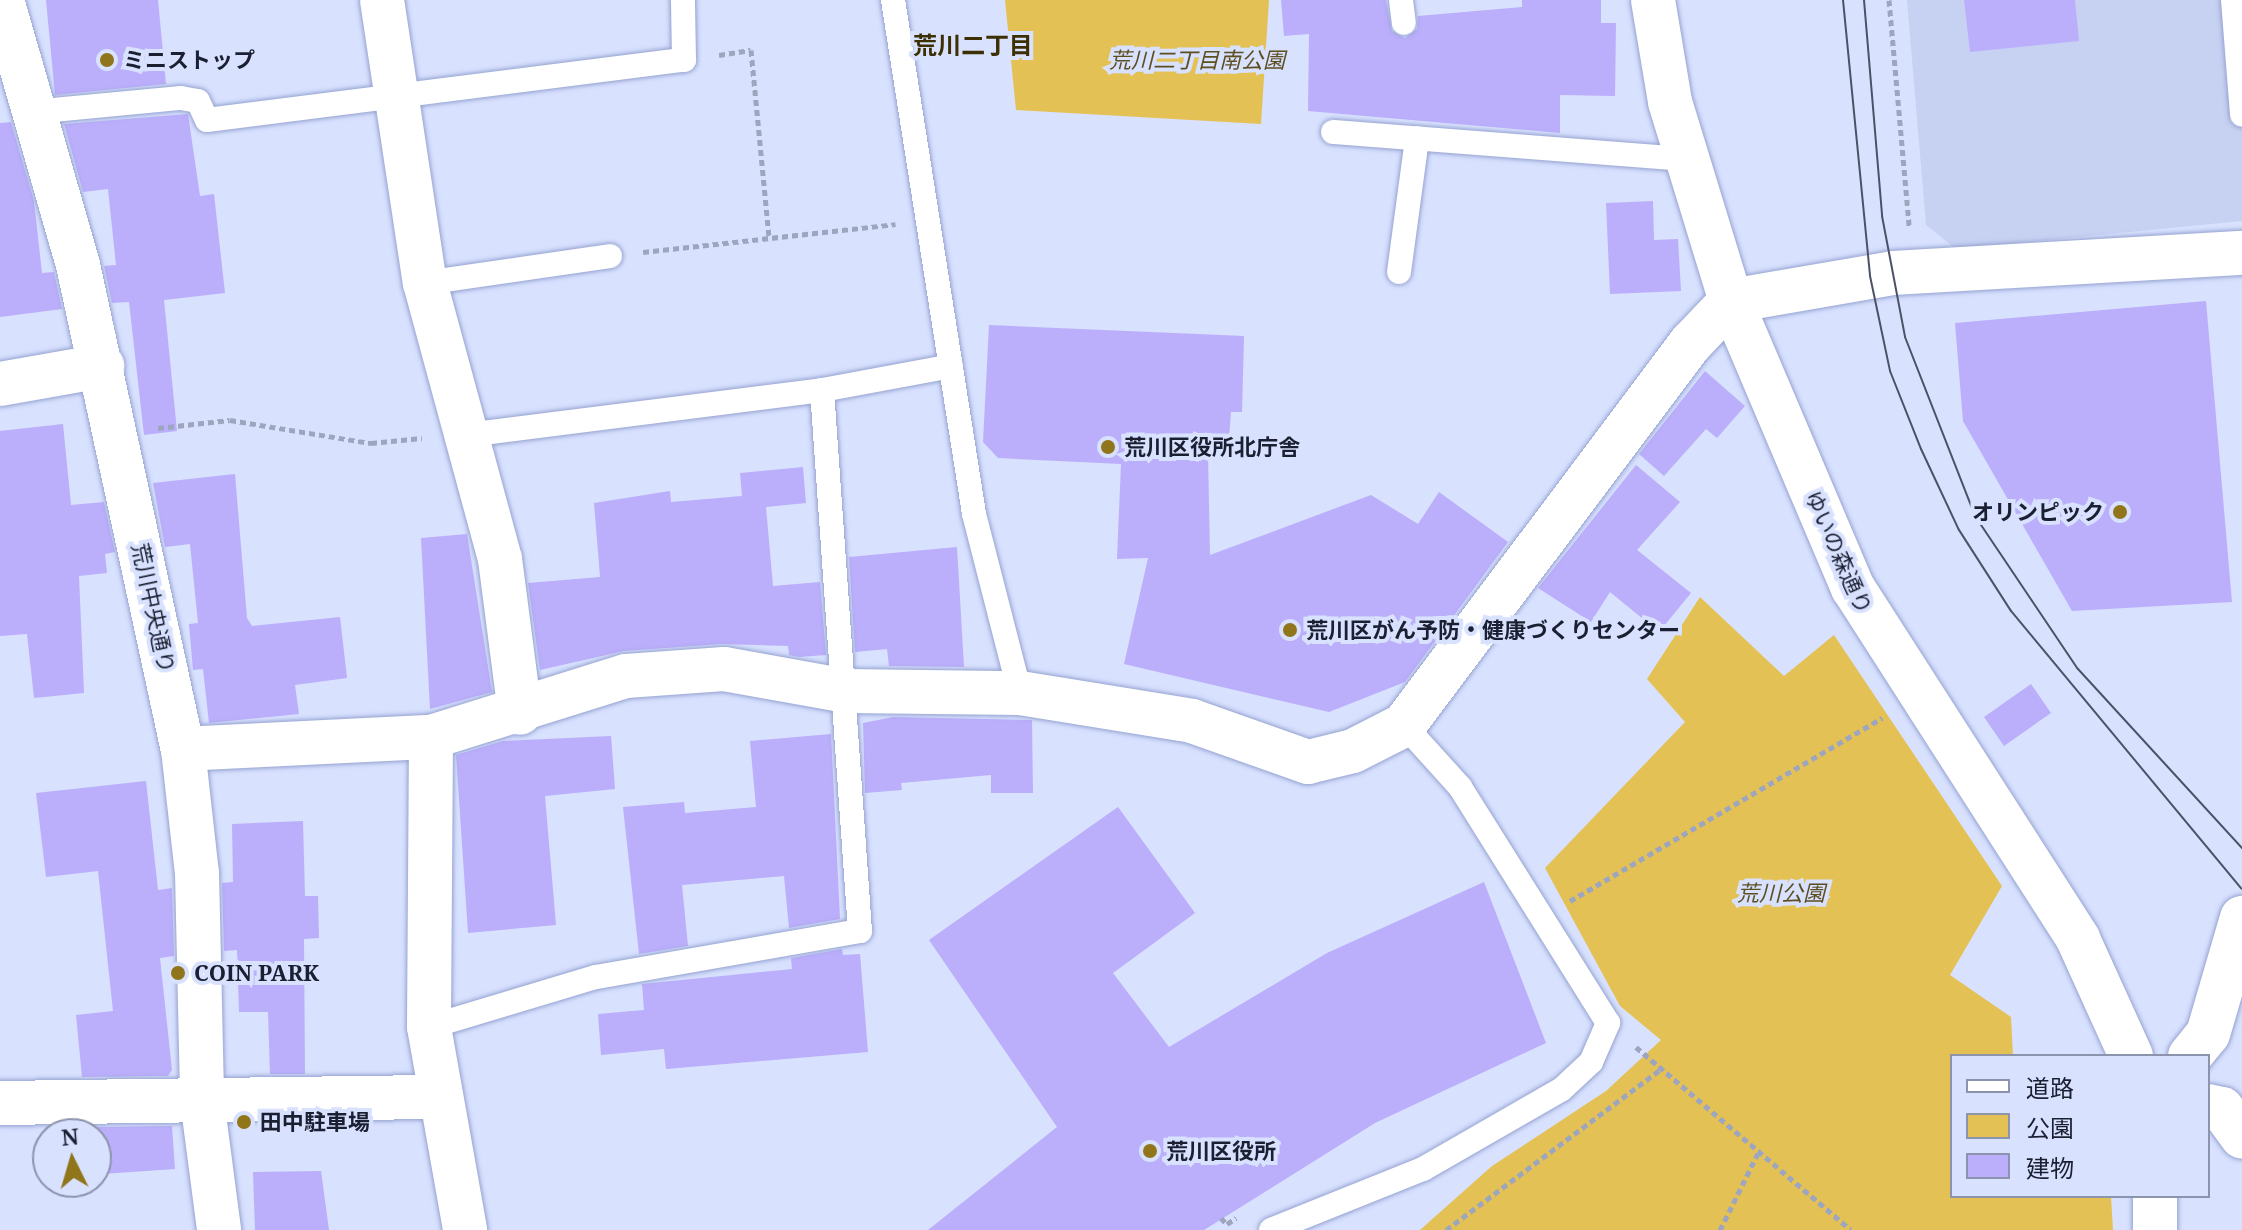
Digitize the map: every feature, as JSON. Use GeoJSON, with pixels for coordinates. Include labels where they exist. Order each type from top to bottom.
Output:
{"type":"FeatureCollection","features":[{"type":"Feature","properties":{"kind":"street","name":"荒川中央通り"},"geometry":{"type":"LineString","coordinates":[[2,0],[118,432],[183,749],[197,873],[202,1100],[219,1230]]}},
{"type":"Feature","properties":{"kind":"street"},"geometry":{"type":"LineString","coordinates":[[382,0],[425,283],[500,559],[520,713]]}},
{"type":"Feature","properties":{"kind":"street","name":"ゆいの森通り"},"geometry":{"type":"LineString","coordinates":[[1653,0],[1687,159],[1731,301],[1853,588],[1919,697],[2078,939],[2130,1054]]}},
{"type":"Feature","properties":{"kind":"street"},"geometry":{"type":"LineString","coordinates":[[183,749],[431,737],[520,713],[626,676],[724,669],[846,691],[1020,693],[1192,721],[1308,762],[1353,751],[1404,725],[1691,343],[1731,301],[1913,273],[2242,253]]}},
{"type":"Feature","properties":{"kind":"street"},"geometry":{"type":"LineString","coordinates":[[0,384],[102,366]]}},
{"type":"Feature","properties":{"kind":"street"},"geometry":{"type":"LineString","coordinates":[[431,737],[429,1027],[465,1230]]}},
{"type":"Feature","properties":{"kind":"street"},"geometry":{"type":"LineString","coordinates":[[2192,1054],[2208,1034],[2242,918]]}},
{"type":"Feature","properties":{"kind":"street"},"geometry":{"type":"LineString","coordinates":[[0,1103],[441,1097]]}},
{"type":"Feature","properties":{"kind":"street"},"geometry":{"type":"LineString","coordinates":[[2210,1106],[2222,1109],[2242,1137]]}},
{"type":"Feature","properties":{"kind":"street"},"geometry":{"type":"LineString","coordinates":[[2155,1198],[2155,1230]]}},
{"type":"Feature","properties":{"kind":"lane"},"geometry":{"type":"LineString","coordinates":[[32,112],[181,98],[198,101],[207,120],[684,60],[683,0]]}},
{"type":"Feature","properties":{"kind":"lane"},"geometry":{"type":"LineString","coordinates":[[893,0],[974,514],[1020,693]]}},
{"type":"Feature","properties":{"kind":"lane"},"geometry":{"type":"LineString","coordinates":[[2233,0],[2242,115]]}},
{"type":"Feature","properties":{"kind":"lane"},"geometry":{"type":"LineString","coordinates":[[1333,132],[1687,159]]}},
{"type":"Feature","properties":{"kind":"lane"},"geometry":{"type":"LineString","coordinates":[[1399,272],[1417,138]]}},
{"type":"Feature","properties":{"kind":"lane"},"geometry":{"type":"LineString","coordinates":[[425,283],[610,256]]}},
{"type":"Feature","properties":{"kind":"lane"},"geometry":{"type":"LineString","coordinates":[[467,435],[822,390],[951,366]]}},
{"type":"Feature","properties":{"kind":"lane"},"geometry":{"type":"LineString","coordinates":[[429,1027],[596,977],[860,931],[846,691],[822,390]]}},
{"type":"Feature","properties":{"kind":"lane"},"geometry":{"type":"LineString","coordinates":[[1271,1230],[1423,1169],[1562,1089],[1591,1062],[1608,1023],[1460,787],[1404,725]]}},
{"type":"Feature","properties":{"kind":"path"},"geometry":{"type":"LineString","coordinates":[[1889,0],[1913,273]]}},
{"type":"Feature","properties":{"kind":"path"},"geometry":{"type":"LineString","coordinates":[[684,60],[751,50],[769,236]]}},
{"type":"Feature","properties":{"kind":"path"},"geometry":{"type":"LineString","coordinates":[[610,256],[769,236],[928,221]]}},
{"type":"Feature","properties":{"kind":"path"},"geometry":{"type":"LineString","coordinates":[[118,432],[230,420],[371,443],[467,435]]}},
{"type":"Feature","properties":{"kind":"path"},"geometry":{"type":"LineString","coordinates":[[1542,918],[1919,697]]}},
{"type":"Feature","properties":{"kind":"path"},"geometry":{"type":"LineString","coordinates":[[1608,1023],[1851,1230]]}},
{"type":"Feature","properties":{"kind":"path"},"geometry":{"type":"LineString","coordinates":[[1446,1230],[1661,1069]]}},
{"type":"Feature","properties":{"kind":"path"},"geometry":{"type":"LineString","coordinates":[[1720,1230],[1758,1153]]}},
{"type":"Feature","properties":{"kind":"shaded area"},"geometry":{"type":"Polygon","coordinates":[[[1907,0],[2242,0],[2242,221],[1956,249],[1926,225],[1907,0]]]}},
{"type":"Feature","properties":{"kind":"green space","name":"荒川二丁目南公園"},"geometry":{"type":"Polygon","coordinates":[[[1005,0],[1269,0],[1261,124],[1016,110],[1005,0]]]}},
{"type":"Feature","properties":{"kind":"green space","name":"荒川公園"},"geometry":{"type":"Polygon","coordinates":[[[1700,597],[1784,676],[1834,635],[2002,886],[1950,975],[2011,1017],[2013,1054],[1950,1054],[1950,1198],[2111,1198],[2113,1230],[1420,1230],[1492,1166],[1606,1091],[1661,1040],[1620,1006],[1545,868],[1685,722],[1647,679],[1700,597]]]}},
{"type":"Feature","properties":{"kind":"building","name":"ミニストップ"},"geometry":{"type":"Polygon","coordinates":[[[46,0],[158,0],[166,84],[55,95],[46,0]]]}},
{"type":"Feature","properties":{"kind":"building"},"geometry":{"type":"Polygon","coordinates":[[[1281,0],[1386,0],[1392,31],[1405,38],[1417,29],[1418,16],[1522,7],[1522,0],[1601,0],[1601,23],[1616,23],[1615,96],[1560,95],[1560,133],[1308,111],[1309,34],[1284,36],[1281,0]]]}},
{"type":"Feature","properties":{"kind":"building"},"geometry":{"type":"Polygon","coordinates":[[[1964,0],[2075,0],[2079,41],[1970,52],[1964,0]]]}},
{"type":"Feature","properties":{"kind":"building"},"geometry":{"type":"Polygon","coordinates":[[[188,114],[200,196],[214,194],[225,293],[164,300],[177,431],[144,435],[129,302],[112,303],[104,266],[116,265],[108,189],[83,192],[64,124],[188,114]]]}},
{"type":"Feature","properties":{"kind":"building"},"geometry":{"type":"Polygon","coordinates":[[[11,122],[34,201],[42,273],[54,272],[62,309],[0,317],[0,123],[11,122]]]}},
{"type":"Feature","properties":{"kind":"building"},"geometry":{"type":"Polygon","coordinates":[[[1653,201],[1654,240],[1678,239],[1681,291],[1610,294],[1606,203],[1653,201]]]}},
{"type":"Feature","properties":{"kind":"building","name":"オリンピック"},"geometry":{"type":"Polygon","coordinates":[[[2206,301],[2232,602],[2072,611],[1963,421],[1955,323],[2206,301]]]}},
{"type":"Feature","properties":{"kind":"building"},"geometry":{"type":"Polygon","coordinates":[[[989,325],[1244,336],[1242,412],[1231,412],[1228,453],[1208,453],[1210,555],[1371,495],[1418,524],[1439,492],[1508,542],[1405,682],[1329,712],[1124,664],[1148,558],[1117,559],[1121,464],[998,458],[983,442],[989,325]]]}},
{"type":"Feature","properties":{"kind":"building"},"geometry":{"type":"Polygon","coordinates":[[[1705,371],[1745,406],[1717,438],[1706,429],[1664,476],[1639,454],[1705,371]]]}},
{"type":"Feature","properties":{"kind":"building"},"geometry":{"type":"Polygon","coordinates":[[[63,424],[71,505],[104,502],[115,552],[105,554],[107,573],[79,576],[84,693],[34,698],[27,634],[0,636],[0,431],[63,424]]]}},
{"type":"Feature","properties":{"kind":"building"},"geometry":{"type":"Polygon","coordinates":[[[1636,465],[1680,502],[1637,550],[1691,593],[1659,632],[1610,592],[1591,622],[1538,588],[1636,465]]]}},
{"type":"Feature","properties":{"kind":"building"},"geometry":{"type":"Polygon","coordinates":[[[803,467],[806,503],[766,507],[773,586],[820,582],[826,655],[789,655],[788,646],[722,644],[624,651],[540,670],[528,583],[600,577],[594,503],[670,491],[671,502],[742,496],[740,473],[803,467]]]}},
{"type":"Feature","properties":{"kind":"building"},"geometry":{"type":"Polygon","coordinates":[[[235,474],[247,618],[252,626],[340,617],[347,678],[295,685],[299,714],[209,723],[203,669],[193,670],[189,624],[198,623],[190,544],[165,547],[153,483],[235,474]]]}},
{"type":"Feature","properties":{"kind":"building"},"geometry":{"type":"Polygon","coordinates":[[[467,534],[492,692],[430,709],[421,538],[467,534]]]}},
{"type":"Feature","properties":{"kind":"building"},"geometry":{"type":"Polygon","coordinates":[[[957,547],[964,667],[889,666],[887,649],[855,652],[849,557],[957,547]]]}},
{"type":"Feature","properties":{"kind":"building"},"geometry":{"type":"Polygon","coordinates":[[[2031,684],[2051,713],[2004,746],[1984,717],[2031,684]]]}},
{"type":"Feature","properties":{"kind":"building"},"geometry":{"type":"Polygon","coordinates":[[[893,717],[1032,720],[1033,793],[991,793],[991,775],[901,783],[902,790],[865,793],[863,723],[893,717]]]}},
{"type":"Feature","properties":{"kind":"building"},"geometry":{"type":"Polygon","coordinates":[[[831,734],[840,919],[789,928],[784,876],[682,885],[688,946],[639,954],[623,807],[684,802],[685,813],[756,807],[750,741],[831,734]]]}},
{"type":"Feature","properties":{"kind":"building"},"geometry":{"type":"Polygon","coordinates":[[[611,736],[615,789],[545,796],[556,925],[468,933],[456,755],[503,741],[611,736]]]}},
{"type":"Feature","properties":{"kind":"building"},"geometry":{"type":"Polygon","coordinates":[[[146,781],[158,890],[172,888],[174,956],[160,958],[172,1070],[168,1076],[82,1077],[76,1015],[113,1011],[98,871],[46,877],[36,793],[146,781]]]}},
{"type":"Feature","properties":{"kind":"building","name":"荒川区役所"},"geometry":{"type":"Polygon","coordinates":[[[1118,807],[1195,913],[1113,973],[1169,1047],[1327,953],[1484,882],[1546,1043],[1375,1123],[1204,1230],[928,1230],[1057,1127],[929,940],[1118,807]]]}},
{"type":"Feature","properties":{"kind":"building"},"geometry":{"type":"Polygon","coordinates":[[[303,821],[305,896],[318,896],[319,938],[304,939],[305,1074],[270,1074],[268,1012],[239,1012],[237,950],[224,951],[222,883],[233,882],[232,824],[303,821]]]}},
{"type":"Feature","properties":{"kind":"building"},"geometry":{"type":"Polygon","coordinates":[[[842,949],[843,955],[860,954],[868,1052],[666,1069],[664,1049],[601,1055],[598,1014],[644,1010],[642,984],[792,969],[791,958],[842,949]]]}},
{"type":"Feature","properties":{"kind":"building"},"geometry":{"type":"Polygon","coordinates":[[[172,1126],[175,1169],[112,1173],[112,1127],[172,1126]]]}},
{"type":"Feature","properties":{"kind":"building"},"geometry":{"type":"Polygon","coordinates":[[[321,1171],[329,1230],[255,1230],[253,1172],[321,1171]]]}},
{"type":"Feature","properties":{"kind":"tram line"},"geometry":{"type":"LineString","coordinates":[[1843,0],[1870,276],[1890,371],[1921,449],[1959,530],[2011,611],[2242,889]]}},
{"type":"Feature","properties":{"kind":"tram line"},"geometry":{"type":"LineString","coordinates":[[1864,0],[1882,216],[1905,337],[1975,516],[2078,669],[2242,848]]}},
{"type":"Feature","properties":{"kind":"place","name":"ミニストップ"},"geometry":{"type":"Point","coordinates":[107,60]}},
{"type":"Feature","properties":{"kind":"place","name":"荒川区役所北庁舎"},"geometry":{"type":"Point","coordinates":[1108,447]}},
{"type":"Feature","properties":{"kind":"place","name":"オリンピック"},"geometry":{"type":"Point","coordinates":[2120,512]}},
{"type":"Feature","properties":{"kind":"place","name":"荒川区がん予防・健康づくりセンター"},"geometry":{"type":"Point","coordinates":[1290,630]}},
{"type":"Feature","properties":{"kind":"place","name":"COIN PARK"},"geometry":{"type":"Point","coordinates":[178,973]}},
{"type":"Feature","properties":{"kind":"place","name":"田中駐車場"},"geometry":{"type":"Point","coordinates":[244,1122]}},
{"type":"Feature","properties":{"kind":"place","name":"荒川区役所"},"geometry":{"type":"Point","coordinates":[1150,1151]}},
{"type":"Feature","properties":{"kind":"district","name":"荒川二丁目"},"geometry":{"type":"Point","coordinates":[973,45]}}]}
